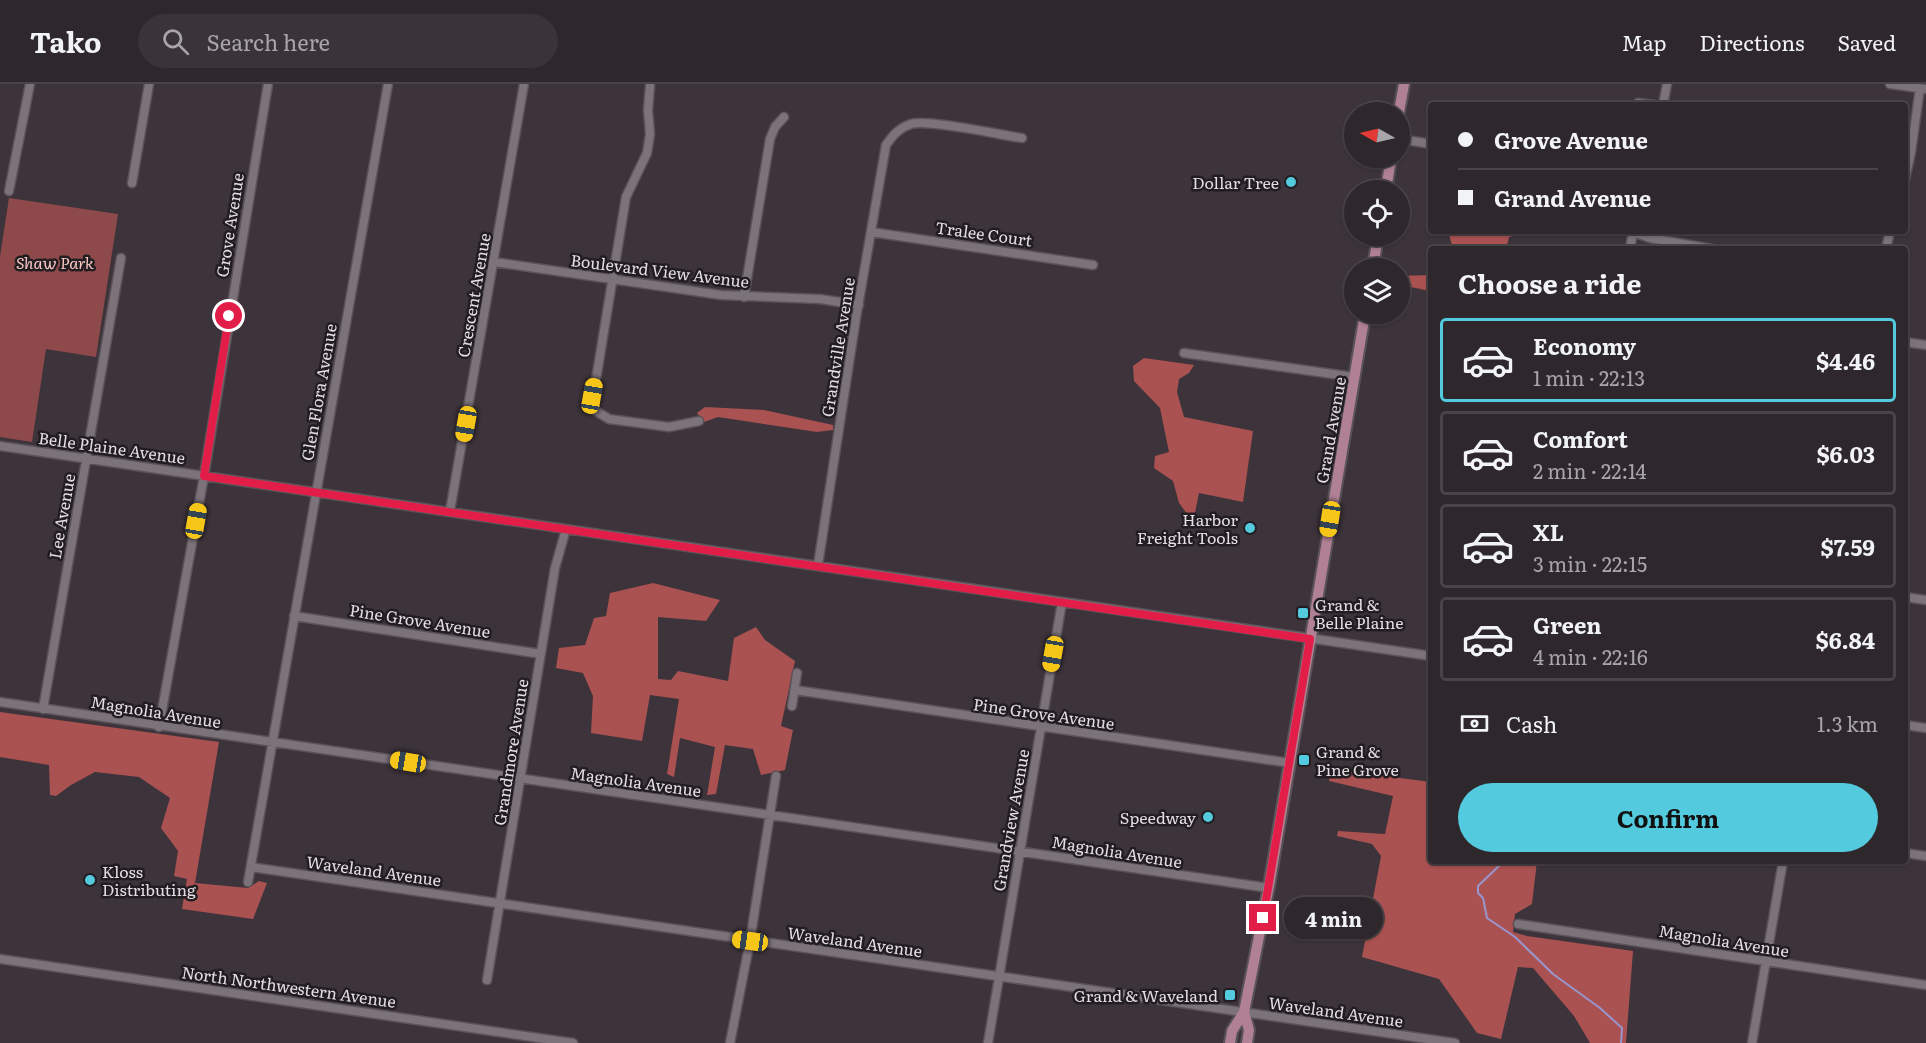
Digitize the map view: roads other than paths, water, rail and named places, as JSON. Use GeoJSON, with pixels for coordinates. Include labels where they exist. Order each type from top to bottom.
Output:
{"type":"FeatureCollection","features":[{"type":"Feature","properties":{"kind":"main road"},"geometry":{"type":"LineString","coordinates":[[1401,102],[1404,84]]}},
{"type":"Feature","properties":{"kind":"main road","name":"Grand Avenue"},"geometry":{"type":"LineString","coordinates":[[1230,1043],[1232,1031],[1244,1012],[1269,888],[1363,324]]}},
{"type":"Feature","properties":{"kind":"main road","name":"Grand Avenue"},"geometry":{"type":"LineString","coordinates":[[1244,1012],[1249,1030],[1247,1043]]}},
{"type":"Feature","properties":{"kind":"street"},"geometry":{"type":"LineString","coordinates":[[9,191],[30,84]]}},
{"type":"Feature","properties":{"kind":"street"},"geometry":{"type":"LineString","coordinates":[[132,183],[149,84]]}},
{"type":"Feature","properties":{"kind":"street","name":"Grove Avenue"},"geometry":{"type":"LineString","coordinates":[[159,727],[204,476],[268,84]]}},
{"type":"Feature","properties":{"kind":"street","name":"Glen Flora Avenue"},"geometry":{"type":"LineString","coordinates":[[248,882],[388,84]]}},
{"type":"Feature","properties":{"kind":"street","name":"Crescent Avenue"},"geometry":{"type":"LineString","coordinates":[[450,512],[524,84]]}},
{"type":"Feature","properties":{"kind":"street"},"geometry":{"type":"LineString","coordinates":[[1663,102],[1666,84]]}},
{"type":"Feature","properties":{"kind":"street"},"geometry":{"type":"LineString","coordinates":[[1890,84],[1923,89],[1908,166]]}},
{"type":"Feature","properties":{"kind":"street"},"geometry":{"type":"LineString","coordinates":[[650,86],[648,110],[650,134],[647,153],[626,197],[592,404],[596,411],[609,419],[658,427],[699,421]]}},
{"type":"Feature","properties":{"kind":"street"},"geometry":{"type":"LineString","coordinates":[[744,297],[770,139],[775,127],[784,117]]}},
{"type":"Feature","properties":{"kind":"street","name":"Grandville Avenue"},"geometry":{"type":"LineString","coordinates":[[818,566],[885,149],[892,136],[901,128],[921,123],[1022,138]]}},
{"type":"Feature","properties":{"kind":"street"},"geometry":{"type":"LineString","coordinates":[[1410,141],[1428,144]]}},
{"type":"Feature","properties":{"kind":"street","name":"Tralee Court"},"geometry":{"type":"LineString","coordinates":[[871,232],[1093,265]]}},
{"type":"Feature","properties":{"kind":"street"},"geometry":{"type":"LineString","coordinates":[[1640,234],[1650,238],[1695,246]]}},
{"type":"Feature","properties":{"kind":"street","name":"Lee Avenue"},"geometry":{"type":"LineString","coordinates":[[43,709],[120,258]]}},
{"type":"Feature","properties":{"kind":"street","name":"Boulevard View Avenue"},"geometry":{"type":"LineString","coordinates":[[494,262],[689,291],[744,297],[820,299],[859,305]]}},
{"type":"Feature","properties":{"kind":"street"},"geometry":{"type":"LineString","coordinates":[[1908,342],[1926,345]]}},
{"type":"Feature","properties":{"kind":"street"},"geometry":{"type":"LineString","coordinates":[[1184,353],[1354,377]]}},
{"type":"Feature","properties":{"kind":"street","name":"Belle Plaine Avenue"},"geometry":{"type":"LineString","coordinates":[[0,446],[1428,656]]}},
{"type":"Feature","properties":{"kind":"street","name":"Grandmore Avenue"},"geometry":{"type":"LineString","coordinates":[[487,980],[555,568],[566,529]]}},
{"type":"Feature","properties":{"kind":"street"},"geometry":{"type":"LineString","coordinates":[[1908,597],[1926,600]]}},
{"type":"Feature","properties":{"kind":"street","name":"Grandview Avenue"},"geometry":{"type":"LineString","coordinates":[[988,1043],[1062,602]]}},
{"type":"Feature","properties":{"kind":"street","name":"Pine Grove Avenue"},"geometry":{"type":"LineString","coordinates":[[294,616],[541,654]]}},
{"type":"Feature","properties":{"kind":"street"},"geometry":{"type":"LineString","coordinates":[[792,706],[797,673]]}},
{"type":"Feature","properties":{"kind":"street","name":"Pine Grove Avenue"},"geometry":{"type":"LineString","coordinates":[[795,690],[1290,763]]}},
{"type":"Feature","properties":{"kind":"street","name":"Magnolia Avenue"},"geometry":{"type":"LineString","coordinates":[[0,702],[1269,888]]}},
{"type":"Feature","properties":{"kind":"street"},"geometry":{"type":"LineString","coordinates":[[1908,725],[1926,728]]}},
{"type":"Feature","properties":{"kind":"street"},"geometry":{"type":"LineString","coordinates":[[730,1043],[750,941],[776,776]]}},
{"type":"Feature","properties":{"kind":"street"},"geometry":{"type":"LineString","coordinates":[[1908,853],[1926,856]]}},
{"type":"Feature","properties":{"kind":"street"},"geometry":{"type":"LineString","coordinates":[[1752,1043],[1782,864]]}},
{"type":"Feature","properties":{"kind":"street","name":"Waveland Avenue"},"geometry":{"type":"LineString","coordinates":[[251,867],[1455,1043]]}},
{"type":"Feature","properties":{"kind":"street","name":"Magnolia Avenue"},"geometry":{"type":"LineString","coordinates":[[1518,924],[1926,985]]}},
{"type":"Feature","properties":{"kind":"street","name":"North Northwestern Avenue"},"geometry":{"type":"LineString","coordinates":[[0,959],[573,1043]]}},
{"type":"Feature","properties":{"kind":"waterway"},"geometry":{"type":"LineString","coordinates":[[1500,864],[1478,886],[1478,893],[1483,898],[1487,918],[1515,937],[1553,974],[1600,1008],[1622,1028],[1621,1043]]}},
{"type":"Feature","properties":{"kind":"place","name":"Dollar Tree"},"geometry":{"type":"Point","coordinates":[1291,182]}},
{"type":"Feature","properties":{"kind":"place","name":"Harbor Freight Tools"},"geometry":{"type":"Point","coordinates":[1250,528]}},
{"type":"Feature","properties":{"kind":"place","name":"Grand & Belle Plaine"},"geometry":{"type":"Point","coordinates":[1303,613]}},
{"type":"Feature","properties":{"kind":"place","name":"Grand & Pine Grove"},"geometry":{"type":"Point","coordinates":[1304,760]}},
{"type":"Feature","properties":{"kind":"place","name":"Speedway"},"geometry":{"type":"Point","coordinates":[1208,817]}},
{"type":"Feature","properties":{"kind":"place","name":"Kloss Distributing"},"geometry":{"type":"Point","coordinates":[90,880]}},
{"type":"Feature","properties":{"kind":"place","name":"Grand & Waveland"},"geometry":{"type":"Point","coordinates":[1230,995]}},
{"type":"Feature","properties":{"kind":"park label","name":"Shaw Park"},"geometry":{"type":"Point","coordinates":[55,262]}}]}
